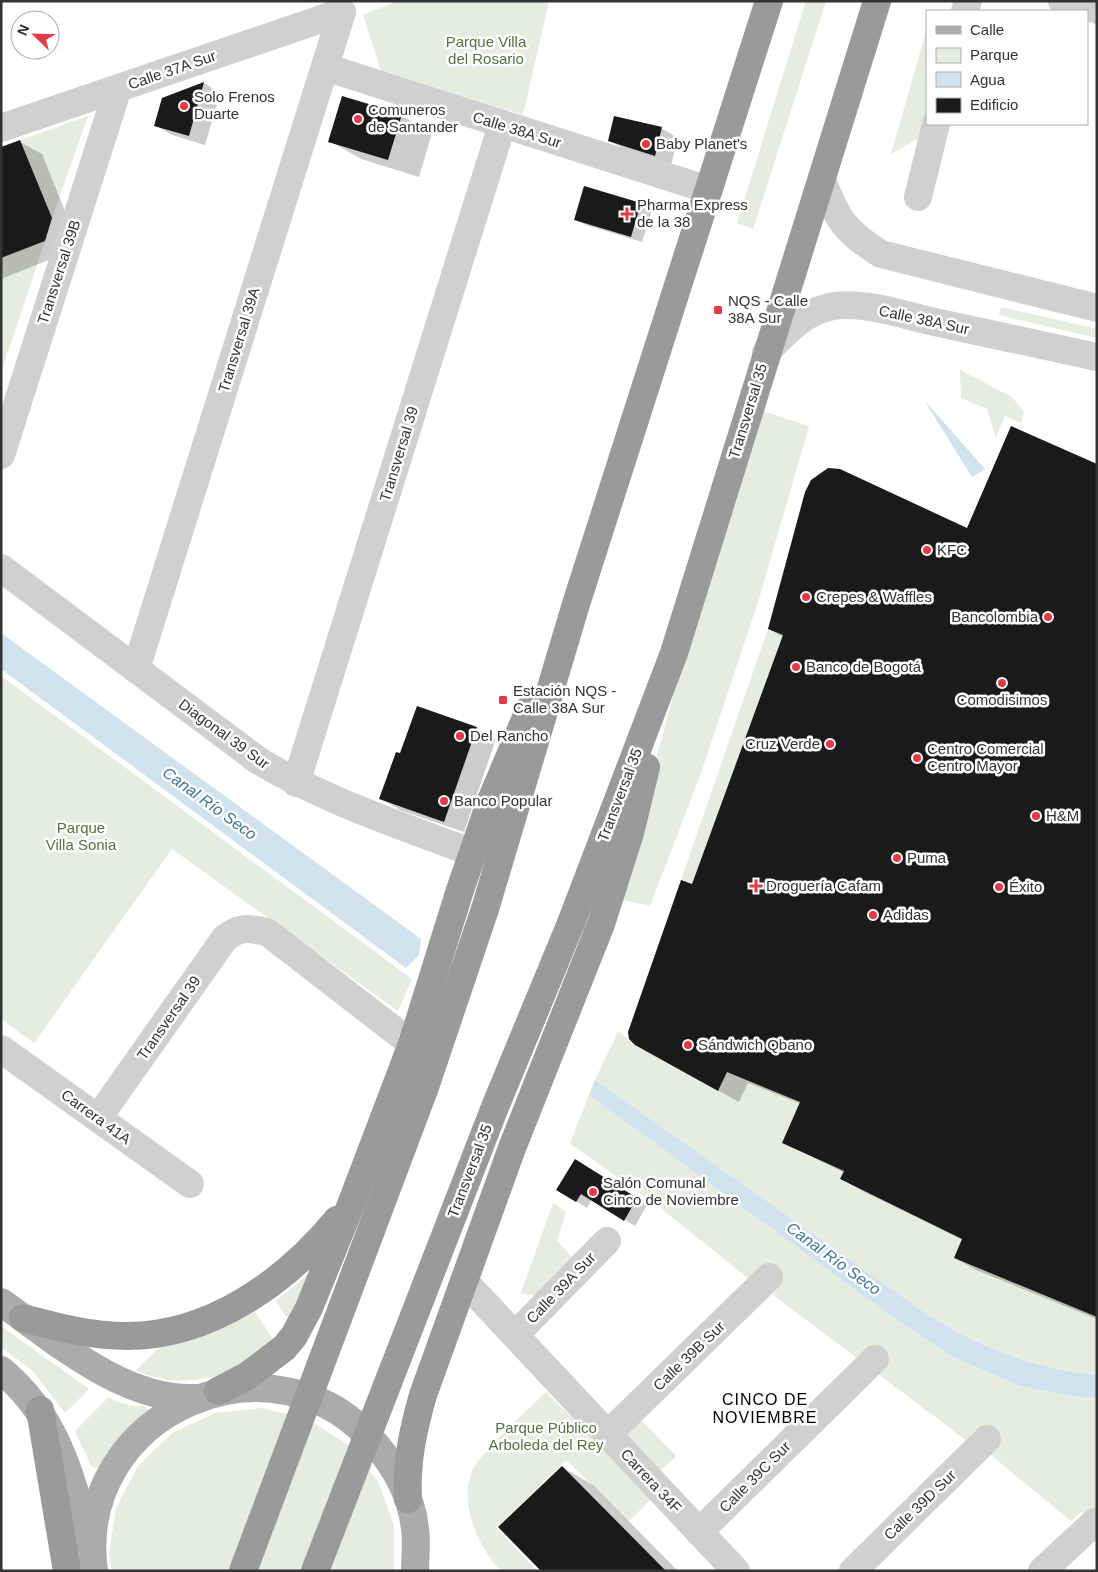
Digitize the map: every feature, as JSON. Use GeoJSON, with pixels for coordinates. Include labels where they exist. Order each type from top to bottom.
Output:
{"type":"FeatureCollection","features":[{"type":"Feature","properties":{"kind":"highway"},"geometry":{"type":"LineString","coordinates":[[243,1571],[425,1087],[485,909],[576,604],[769,1]]}},
{"type":"Feature","properties":{"kind":"highway","name":"Transversal 35"},"geometry":{"type":"LineString","coordinates":[[315,1571],[495,1107],[571,923],[674,653],[877,1]]}},
{"type":"Feature","properties":{"kind":"highway"},"geometry":{"type":"LineString","coordinates":[[207,1395],[265,1364],[294,1336],[309,1308],[352,1202],[412,1044],[473,853],[512,748],[576,604]]}},
{"type":"Feature","properties":{"kind":"highway"},"geometry":{"type":"LineString","coordinates":[[408,1499],[407,1469],[416,1420],[516,1139],[601,924],[630,834],[674,653]]}},
{"type":"Feature","properties":{"kind":"highway"},"geometry":{"type":"LineString","coordinates":[[12,1310],[76,1332],[129,1336],[195,1324],[226,1312],[259,1291],[295,1264],[325,1235],[352,1202]]}},
{"type":"Feature","properties":{"kind":"highway"},"geometry":{"type":"LineString","coordinates":[[40,1410],[67,1571]]}},
{"type":"Feature","properties":{"kind":"main road"},"geometry":{"type":"LineString","coordinates":[[12,1310],[113,1378],[144,1392],[182,1399],[258,1387],[298,1393],[335,1408],[366,1432],[392,1463],[408,1499],[415,1529],[415,1571]]}},
{"type":"Feature","properties":{"kind":"main road"},"geometry":{"type":"LineString","coordinates":[[1,1370],[20,1386],[40,1410],[63,1456],[93,1563]]}},
{"type":"Feature","properties":{"kind":"main road"},"geometry":{"type":"LineString","coordinates":[[93,1563],[95,1521],[104,1490],[119,1460],[141,1434],[166,1414],[207,1395]]}},
{"type":"Feature","properties":{"kind":"main road"},"geometry":{"type":"LineString","coordinates":[[415,1529],[436,1571]]}},
{"type":"Feature","properties":{"kind":"street"},"geometry":{"type":"LineString","coordinates":[[1062,1],[1097,10]]}},
{"type":"Feature","properties":{"kind":"street","name":"Transversal 39A"},"geometry":{"type":"LineString","coordinates":[[136,668],[325,67],[340,6]]}},
{"type":"Feature","properties":{"kind":"street","name":"Calle 37A Sur"},"geometry":{"type":"LineString","coordinates":[[1,128],[118,88],[340,6]]}},
{"type":"Feature","properties":{"kind":"street","name":"Calle 38A Sur"},"geometry":{"type":"LineString","coordinates":[[325,67],[710,190]]}},
{"type":"Feature","properties":{"kind":"street","name":"Transversal 39B"},"geometry":{"type":"LineString","coordinates":[[1,455],[118,88]]}},
{"type":"Feature","properties":{"kind":"street","name":"Transversal 39"},"geometry":{"type":"LineString","coordinates":[[296,783],[502,125]]}},
{"type":"Feature","properties":{"kind":"street"},"geometry":{"type":"LineString","coordinates":[[918,197],[936,125]]}},
{"type":"Feature","properties":{"kind":"street"},"geometry":{"type":"LineString","coordinates":[[822,180],[834,212],[843,224],[860,241],[881,254],[1097,308]]}},
{"type":"Feature","properties":{"kind":"street","name":"Calle 38A Sur"},"geometry":{"type":"LineString","coordinates":[[766,353],[788,328],[804,316],[829,307],[841,305],[884,311],[1097,357]]}},
{"type":"Feature","properties":{"kind":"street","name":"Diagonal 39 Sur"},"geometry":{"type":"LineString","coordinates":[[1,568],[223,735],[296,783],[333,800],[473,853]]}},
{"type":"Feature","properties":{"kind":"street","name":"Transversal 39"},"geometry":{"type":"LineString","coordinates":[[98,1118],[226,938],[236,929],[246,927],[267,932],[412,1044]]}},
{"type":"Feature","properties":{"kind":"street","name":"Carrera 41A"},"geometry":{"type":"LineString","coordinates":[[1,1049],[190,1184]]}},
{"type":"Feature","properties":{"kind":"street","name":"Calle 39A Sur"},"geometry":{"type":"LineString","coordinates":[[515,1335],[607,1241]]}},
{"type":"Feature","properties":{"kind":"street","name":"Calle 39B Sur"},"geometry":{"type":"LineString","coordinates":[[608,1434],[769,1277]]}},
{"type":"Feature","properties":{"kind":"street","name":"Carrera 34F"},"geometry":{"type":"LineString","coordinates":[[464,1281],[736,1571]]}},
{"type":"Feature","properties":{"kind":"street","name":"Calle 39C Sur"},"geometry":{"type":"LineString","coordinates":[[699,1532],[875,1359]]}},
{"type":"Feature","properties":{"kind":"street","name":"Calle 39D Sur"},"geometry":{"type":"LineString","coordinates":[[853,1571],[987,1439]]}},
{"type":"Feature","properties":{"kind":"street"},"geometry":{"type":"LineString","coordinates":[[1042,1571],[1095,1522]]}},
{"type":"Feature","properties":{"kind":"green space","name":"Parque Villa del Rosario"},"geometry":{"type":"Polygon","coordinates":[[[397,1],[549,1],[523,115],[381,70],[363,15],[397,1]]]}},
{"type":"Feature","properties":{"kind":"green space"},"geometry":{"type":"Polygon","coordinates":[[[806,1],[826,1],[753,229],[737,223],[806,1]]]}},
{"type":"Feature","properties":{"kind":"green space"},"geometry":{"type":"Polygon","coordinates":[[[926,32],[927,125],[924,135],[891,154],[926,32]]]}},
{"type":"Feature","properties":{"kind":"green space"},"geometry":{"type":"Polygon","coordinates":[[[88,116],[52,218],[20,140],[88,116]]]}},
{"type":"Feature","properties":{"kind":"green space"},"geometry":{"type":"Polygon","coordinates":[[[45,241],[1,372],[1,258],[45,241]]]}},
{"type":"Feature","properties":{"kind":"green space"},"geometry":{"type":"Polygon","coordinates":[[[1001,307],[1097,329],[1097,338],[999,315],[1001,307]]]}},
{"type":"Feature","properties":{"kind":"green space"},"geometry":{"type":"Polygon","coordinates":[[[960,370],[1012,397],[1024,412],[1021,423],[1005,416],[996,438],[987,409],[961,398],[960,370]]]}},
{"type":"Feature","properties":{"kind":"green space"},"geometry":{"type":"Polygon","coordinates":[[[760,410],[809,426],[759,599],[701,773],[650,906],[615,898],[647,793],[681,666],[760,410]]]}},
{"type":"Feature","properties":{"kind":"green space"},"geometry":{"type":"Polygon","coordinates":[[[768,629],[783,635],[692,884],[681,880],[768,629]]]}},
{"type":"Feature","properties":{"kind":"green space","name":"Parque Villa Sonia"},"geometry":{"type":"Polygon","coordinates":[[[1,676],[412,979],[398,1011],[172,849],[34,1043],[1,1019],[1,676]]]}},
{"type":"Feature","properties":{"kind":"green space"},"geometry":{"type":"Polygon","coordinates":[[[618,1031],[635,1045],[718,1091],[727,1072],[800,1102],[782,1143],[844,1171],[840,1180],[962,1239],[954,1258],[1097,1317],[1097,1375],[1052,1368],[1011,1356],[971,1339],[931,1317],[595,1080],[618,1031]]]}},
{"type":"Feature","properties":{"kind":"green space"},"geometry":{"type":"Polygon","coordinates":[[[589,1095],[894,1318],[953,1357],[1020,1386],[1072,1396],[1097,1398],[1097,1526],[1081,1512],[1071,1521],[991,1455],[996,1446],[975,1430],[966,1440],[773,1295],[779,1285],[749,1279],[663,1210],[570,1143],[589,1095]]]}},
{"type":"Feature","properties":{"kind":"green space"},"geometry":{"type":"Polygon","coordinates":[[[553,1203],[566,1212],[557,1241],[572,1257],[536,1296],[521,1293],[553,1203]]]}},
{"type":"Feature","properties":{"kind":"green space"},"geometry":{"type":"Polygon","coordinates":[[[307,1275],[311,1275],[290,1323],[276,1301],[307,1275]]]}},
{"type":"Feature","properties":{"kind":"green space"},"geometry":{"type":"Polygon","coordinates":[[[255,1312],[275,1342],[245,1364],[227,1372],[191,1380],[172,1380],[154,1377],[136,1370],[164,1343],[215,1329],[255,1312]]]}},
{"type":"Feature","properties":{"kind":"green space"},"geometry":{"type":"Polygon","coordinates":[[[1,1326],[89,1389],[65,1413],[33,1371],[1,1347],[1,1326]]]}},
{"type":"Feature","properties":{"kind":"green space","name":"Parque Público Arboleda del Rey"},"geometry":{"type":"Polygon","coordinates":[[[546,1392],[653,1497],[629,1521],[566,1460],[496,1528],[537,1571],[501,1571],[483,1547],[471,1519],[468,1488],[471,1474],[478,1461],[493,1443],[546,1392]]]}},
{"type":"Feature","properties":{"kind":"green space"},"geometry":{"type":"Polygon","coordinates":[[[108,1398],[131,1406],[145,1406],[149,1412],[120,1437],[100,1466],[95,1468],[91,1466],[75,1431],[108,1398]]]}},
{"type":"Feature","properties":{"kind":"green space"},"geometry":{"type":"Polygon","coordinates":[[[262,1408],[308,1419],[348,1445],[378,1481],[394,1526],[394,1571],[112,1571],[109,1554],[116,1508],[138,1466],[172,1433],[215,1413],[262,1408]]]}},
{"type":"Feature","properties":{"kind":"green space"},"geometry":{"type":"Polygon","coordinates":[[[641,1420],[676,1456],[658,1473],[625,1437],[641,1420]]]}},
{"type":"Feature","properties":{"kind":"water"},"geometry":{"type":"Polygon","coordinates":[[[924,400],[985,469],[972,477],[924,400]]]}},
{"type":"Feature","properties":{"kind":"water","name":"Canal Río Seco"},"geometry":{"type":"Polygon","coordinates":[[[1,633],[421,939],[419,955],[406,968],[1,669],[1,633]]]}},
{"type":"Feature","properties":{"kind":"water","name":"Canal Río Seco"},"geometry":{"type":"Polygon","coordinates":[[[595,1080],[931,1317],[971,1339],[1011,1356],[1052,1368],[1097,1375],[1097,1398],[1072,1396],[1020,1386],[953,1357],[894,1318],[589,1095],[595,1080]]]}},
{"type":"Feature","properties":{"kind":"building"},"geometry":{"type":"Polygon","coordinates":[[[204,82],[189,136],[154,126],[162,98],[204,82]]]}},
{"type":"Feature","properties":{"kind":"building"},"geometry":{"type":"Polygon","coordinates":[[[342,96],[402,114],[388,160],[328,142],[342,96]]]}},
{"type":"Feature","properties":{"kind":"building"},"geometry":{"type":"Polygon","coordinates":[[[614,116],[662,127],[655,156],[608,141],[614,116]]]}},
{"type":"Feature","properties":{"kind":"building"},"geometry":{"type":"Polygon","coordinates":[[[20,140],[52,218],[45,241],[1,258],[1,147],[20,140]]]}},
{"type":"Feature","properties":{"kind":"building"},"geometry":{"type":"Polygon","coordinates":[[[584,186],[641,203],[631,237],[574,220],[584,186]]]}},
{"type":"Feature","properties":{"kind":"building","name":"Centro Comercial Centro Mayor"},"geometry":{"type":"Polygon","coordinates":[[[1011,426],[1097,464],[1097,1317],[954,1258],[962,1239],[840,1179],[844,1171],[782,1143],[800,1102],[727,1072],[718,1091],[635,1045],[629,1039],[628,1032],[681,880],[692,884],[783,635],[768,629],[805,492],[811,480],[828,468],[840,469],[967,528],[1011,426]]]}},
{"type":"Feature","properties":{"kind":"building"},"geometry":{"type":"Polygon","coordinates":[[[417,706],[477,727],[444,822],[379,799],[396,752],[400,753],[417,706]]]}},
{"type":"Feature","properties":{"kind":"building","name":"Salón Comunal Cinco de Noviembre"},"geometry":{"type":"Polygon","coordinates":[[[575,1159],[637,1198],[624,1221],[581,1194],[576,1202],[556,1190],[575,1159]]]}},
{"type":"Feature","properties":{"kind":"building"},"geometry":{"type":"Polygon","coordinates":[[[562,1466],[666,1571],[541,1571],[498,1527],[562,1466]]]}},
{"type":"Feature","properties":{"kind":"place","name":"Solo Frenos Duarte"},"geometry":{"type":"Point","coordinates":[184,106]}},
{"type":"Feature","properties":{"kind":"place","name":"Comuneros de Santander"},"geometry":{"type":"Point","coordinates":[358,119]}},
{"type":"Feature","properties":{"kind":"place","name":"Baby Planet's"},"geometry":{"type":"Point","coordinates":[646,144]}},
{"type":"Feature","properties":{"kind":"place","name":"Pharma Express de la 38"},"geometry":{"type":"Point","coordinates":[627,214]}},
{"type":"Feature","properties":{"kind":"place","name":"NQS - Calle 38A Sur"},"geometry":{"type":"Point","coordinates":[718,310]}},
{"type":"Feature","properties":{"kind":"place","name":"KFC"},"geometry":{"type":"Point","coordinates":[927,550]}},
{"type":"Feature","properties":{"kind":"place","name":"Crepes & Waffles"},"geometry":{"type":"Point","coordinates":[806,597]}},
{"type":"Feature","properties":{"kind":"place","name":"Bancolombia"},"geometry":{"type":"Point","coordinates":[1048,617]}},
{"type":"Feature","properties":{"kind":"place","name":"Banco de Bogotá"},"geometry":{"type":"Point","coordinates":[796,667]}},
{"type":"Feature","properties":{"kind":"place","name":"Comodisimos"},"geometry":{"type":"Point","coordinates":[1002,683]}},
{"type":"Feature","properties":{"kind":"place","name":"Estación NQS - Calle 38A Sur"},"geometry":{"type":"Point","coordinates":[503,700]}},
{"type":"Feature","properties":{"kind":"place","name":"Del Rancho"},"geometry":{"type":"Point","coordinates":[460,736]}},
{"type":"Feature","properties":{"kind":"place","name":"Cruz Verde"},"geometry":{"type":"Point","coordinates":[830,744]}},
{"type":"Feature","properties":{"kind":"place","name":"Centro Comercial Centro Mayor"},"geometry":{"type":"Point","coordinates":[917,758]}},
{"type":"Feature","properties":{"kind":"place","name":"Banco Popular"},"geometry":{"type":"Point","coordinates":[444,801]}},
{"type":"Feature","properties":{"kind":"place","name":"H&M"},"geometry":{"type":"Point","coordinates":[1036,816]}},
{"type":"Feature","properties":{"kind":"place","name":"Puma"},"geometry":{"type":"Point","coordinates":[897,858]}},
{"type":"Feature","properties":{"kind":"place","name":"Droguería Cafam"},"geometry":{"type":"Point","coordinates":[756,886]}},
{"type":"Feature","properties":{"kind":"place","name":"Éxito"},"geometry":{"type":"Point","coordinates":[999,887]}},
{"type":"Feature","properties":{"kind":"place","name":"Adidas"},"geometry":{"type":"Point","coordinates":[873,915]}},
{"type":"Feature","properties":{"kind":"place","name":"Sándwich Qbano"},"geometry":{"type":"Point","coordinates":[688,1045]}},
{"type":"Feature","properties":{"kind":"place","name":"Salón Comunal Cinco de Noviembre"},"geometry":{"type":"Point","coordinates":[593,1192]}},
{"type":"Feature","properties":{"kind":"district","name":"CINCO DE NOVIEMBRE"},"geometry":{"type":"Point","coordinates":[765,1408]}}]}
